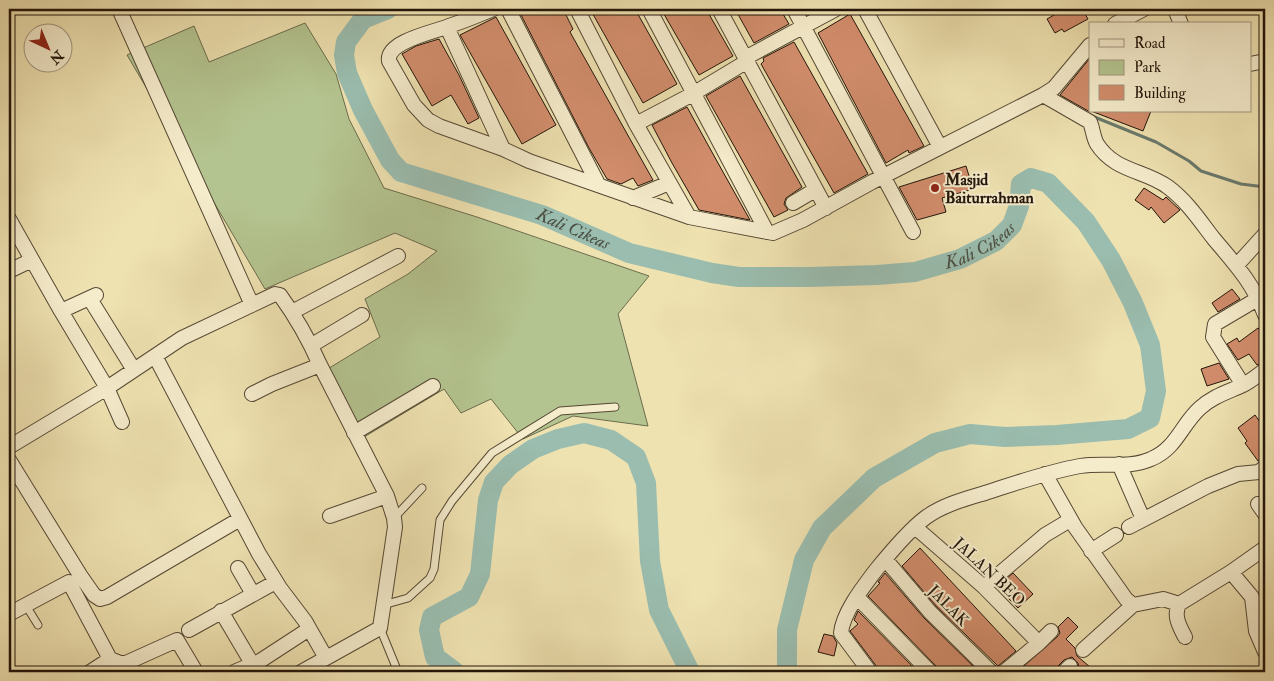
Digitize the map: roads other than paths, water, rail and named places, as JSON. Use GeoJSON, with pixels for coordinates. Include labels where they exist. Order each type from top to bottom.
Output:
{"type":"FeatureCollection","features":[{"type":"Feature","properties":{"kind":"street"},"geometry":{"type":"LineString","coordinates":[[119,9],[252,305]]}},
{"type":"Feature","properties":{"kind":"street"},"geometry":{"type":"LineString","coordinates":[[493,9],[447,27],[424,33],[390,51],[388,55],[389,61],[414,105],[428,120],[450,132],[503,149],[529,161],[689,217],[767,232],[780,231],[883,176],[1043,95],[1054,88],[1089,46]]}},
{"type":"Feature","properties":{"kind":"street"},"geometry":{"type":"LineString","coordinates":[[508,9],[598,184]]}},
{"type":"Feature","properties":{"kind":"street"},"geometry":{"type":"LineString","coordinates":[[578,9],[636,124],[689,217]]}},
{"type":"Feature","properties":{"kind":"street"},"geometry":{"type":"LineString","coordinates":[[649,9],[767,232]]}},
{"type":"Feature","properties":{"kind":"street"},"geometry":{"type":"LineString","coordinates":[[719,9],[826,208]]}},
{"type":"Feature","properties":{"kind":"street"},"geometry":{"type":"LineString","coordinates":[[794,9],[913,232]]}},
{"type":"Feature","properties":{"kind":"street"},"geometry":{"type":"LineString","coordinates":[[636,124],[694,94],[746,62],[747,57],[836,9]]}},
{"type":"Feature","properties":{"kind":"street"},"geometry":{"type":"LineString","coordinates":[[865,9],[940,147]]}},
{"type":"Feature","properties":{"kind":"street"},"geometry":{"type":"LineString","coordinates":[[1119,22],[1144,9]]}},
{"type":"Feature","properties":{"kind":"street"},"geometry":{"type":"LineString","coordinates":[[1175,9],[1180,22]]}},
{"type":"Feature","properties":{"kind":"street"},"geometry":{"type":"LineString","coordinates":[[447,27],[503,149]]}},
{"type":"Feature","properties":{"kind":"street"},"geometry":{"type":"LineString","coordinates":[[1252,64],[1265,61]]}},
{"type":"Feature","properties":{"kind":"street"},"geometry":{"type":"LineString","coordinates":[[1043,95],[1088,120],[1092,124],[1092,132],[1097,144],[1113,160],[1127,169],[1169,187],[1195,213],[1237,265],[1259,298],[1265,315]]}},
{"type":"Feature","properties":{"kind":"street"},"geometry":{"type":"LineString","coordinates":[[633,198],[669,183]]}},
{"type":"Feature","properties":{"kind":"street"},"geometry":{"type":"LineString","coordinates":[[793,203],[816,190]]}},
{"type":"Feature","properties":{"kind":"street"},"geometry":{"type":"LineString","coordinates":[[9,218],[107,388],[122,422]]}},
{"type":"Feature","properties":{"kind":"street"},"geometry":{"type":"LineString","coordinates":[[1237,265],[1265,234]]}},
{"type":"Feature","properties":{"kind":"street"},"geometry":{"type":"LineString","coordinates":[[292,312],[398,256]]}},
{"type":"Feature","properties":{"kind":"street"},"geometry":{"type":"LineString","coordinates":[[9,271],[32,260]]}},
{"type":"Feature","properties":{"kind":"street"},"geometry":{"type":"LineString","coordinates":[[9,447],[107,388],[182,338],[278,294],[292,312],[312,345],[320,365],[387,496],[394,518],[394,537],[380,628],[301,672]]}},
{"type":"Feature","properties":{"kind":"street"},"geometry":{"type":"LineString","coordinates":[[61,311],[94,296],[134,370]]}},
{"type":"Feature","properties":{"kind":"street"},"geometry":{"type":"LineString","coordinates":[[1243,385],[1212,337],[1213,330],[1215,324],[1259,298]]}},
{"type":"Feature","properties":{"kind":"street"},"geometry":{"type":"LineString","coordinates":[[312,345],[362,315]]}},
{"type":"Feature","properties":{"kind":"street"},"geometry":{"type":"LineString","coordinates":[[155,356],[264,563],[280,588],[305,620],[326,658]]}},
{"type":"Feature","properties":{"kind":"street"},"geometry":{"type":"LineString","coordinates":[[252,394],[320,365]]}},
{"type":"Feature","properties":{"kind":"street"},"geometry":{"type":"LineString","coordinates":[[870,672],[842,633],[842,627],[857,597],[885,559],[925,518],[939,509],[1045,474],[1081,466],[1142,463],[1153,459],[1169,448],[1188,421],[1200,408],[1220,394],[1243,385],[1265,370]]}},
{"type":"Feature","properties":{"kind":"street"},"geometry":{"type":"LineString","coordinates":[[354,433],[433,386]]}},
{"type":"Feature","properties":{"kind":"street"},"geometry":{"type":"LineString","coordinates":[[9,460],[75,579],[110,659],[126,663],[177,640],[196,672]]}},
{"type":"Feature","properties":{"kind":"street"},"geometry":{"type":"LineString","coordinates":[[1119,464],[1143,519]]}},
{"type":"Feature","properties":{"kind":"street"},"geometry":{"type":"LineString","coordinates":[[1129,527],[1215,483],[1238,474],[1259,472],[1265,467]]}},
{"type":"Feature","properties":{"kind":"street"},"geometry":{"type":"LineString","coordinates":[[1045,474],[1070,520],[1126,600],[1132,605]]}},
{"type":"Feature","properties":{"kind":"street"},"geometry":{"type":"LineString","coordinates":[[330,516],[387,496]]}},
{"type":"Feature","properties":{"kind":"street"},"geometry":{"type":"LineString","coordinates":[[75,579],[94,595],[103,599],[240,519]]}},
{"type":"Feature","properties":{"kind":"street"},"geometry":{"type":"LineString","coordinates":[[984,587],[1045,535],[1070,520]]}},
{"type":"Feature","properties":{"kind":"street","name":"JALAN BEO"},"geometry":{"type":"LineString","coordinates":[[915,527],[984,587],[1039,643]]}},
{"type":"Feature","properties":{"kind":"street"},"geometry":{"type":"LineString","coordinates":[[1091,551],[1116,535]]}},
{"type":"Feature","properties":{"kind":"street"},"geometry":{"type":"LineString","coordinates":[[1185,638],[1177,618],[1176,610],[1179,604],[1231,572],[1265,548]]}},
{"type":"Feature","properties":{"kind":"street","name":"JALAK"},"geometry":{"type":"LineString","coordinates":[[885,559],[930,612],[991,672]]}},
{"type":"Feature","properties":{"kind":"street"},"geometry":{"type":"LineString","coordinates":[[238,568],[253,594]]}},
{"type":"Feature","properties":{"kind":"street"},"geometry":{"type":"LineString","coordinates":[[1231,572],[1252,597],[1256,631],[1265,652]]}},
{"type":"Feature","properties":{"kind":"street"},"geometry":{"type":"LineString","coordinates":[[9,614],[75,579]]}},
{"type":"Feature","properties":{"kind":"street"},"geometry":{"type":"LineString","coordinates":[[190,630],[272,584]]}},
{"type":"Feature","properties":{"kind":"street"},"geometry":{"type":"LineString","coordinates":[[857,597],[930,672]]}},
{"type":"Feature","properties":{"kind":"street"},"geometry":{"type":"LineString","coordinates":[[1083,650],[1132,605],[1163,599],[1179,604]]}},
{"type":"Feature","properties":{"kind":"street"},"geometry":{"type":"LineString","coordinates":[[222,611],[255,669]]}},
{"type":"Feature","properties":{"kind":"street"},"geometry":{"type":"LineString","coordinates":[[234,672],[255,669],[306,631]]}},
{"type":"Feature","properties":{"kind":"street"},"geometry":{"type":"LineString","coordinates":[[1004,672],[1051,631]]}},
{"type":"Feature","properties":{"kind":"street"},"geometry":{"type":"LineString","coordinates":[[90,672],[110,659]]}},
{"type":"Feature","properties":{"kind":"lane"},"geometry":{"type":"LineString","coordinates":[[383,605],[408,598],[430,578],[434,569],[440,520],[452,501],[492,453],[502,445],[560,411],[614,407]]}},
{"type":"Feature","properties":{"kind":"lane"},"geometry":{"type":"LineString","coordinates":[[394,518],[422,488]]}},
{"type":"Feature","properties":{"kind":"lane"},"geometry":{"type":"LineString","coordinates":[[25,604],[38,625]]}},
{"type":"Feature","properties":{"kind":"lane"},"geometry":{"type":"LineString","coordinates":[[380,628],[398,672]]}},
{"type":"Feature","properties":{"kind":"waterway","name":"Kali Cikeas"},"geometry":{"type":"LineString","coordinates":[[388,9],[363,19],[346,42],[344,55],[347,73],[363,110],[390,160],[401,172],[542,215],[629,253],[712,273],[739,277],[809,277],[915,272],[960,259],[996,241],[1012,225],[1019,206],[1021,184],[1031,178],[1048,183],[1086,222],[1111,260],[1133,303],[1150,345],[1156,391],[1150,418],[1128,429],[1005,437],[970,434],[935,443],[874,478],[822,528],[804,560],[787,630],[787,672]]}},
{"type":"Feature","properties":{"kind":"waterway"},"geometry":{"type":"LineString","coordinates":[[1092,116],[1156,142],[1189,161],[1201,171],[1241,184],[1265,187]]}},
{"type":"Feature","properties":{"kind":"waterway","name":"Kali Cikeas"},"geometry":{"type":"LineString","coordinates":[[455,672],[435,657],[429,630],[432,617],[469,597],[480,574],[488,500],[494,482],[510,465],[533,449],[558,439],[584,433],[611,440],[636,457],[646,483],[650,561],[659,610],[690,672]]}},
{"type":"Feature","properties":{"kind":"place","name":"Masjid Baiturrahman"},"geometry":{"type":"Point","coordinates":[935,188]}}]}
